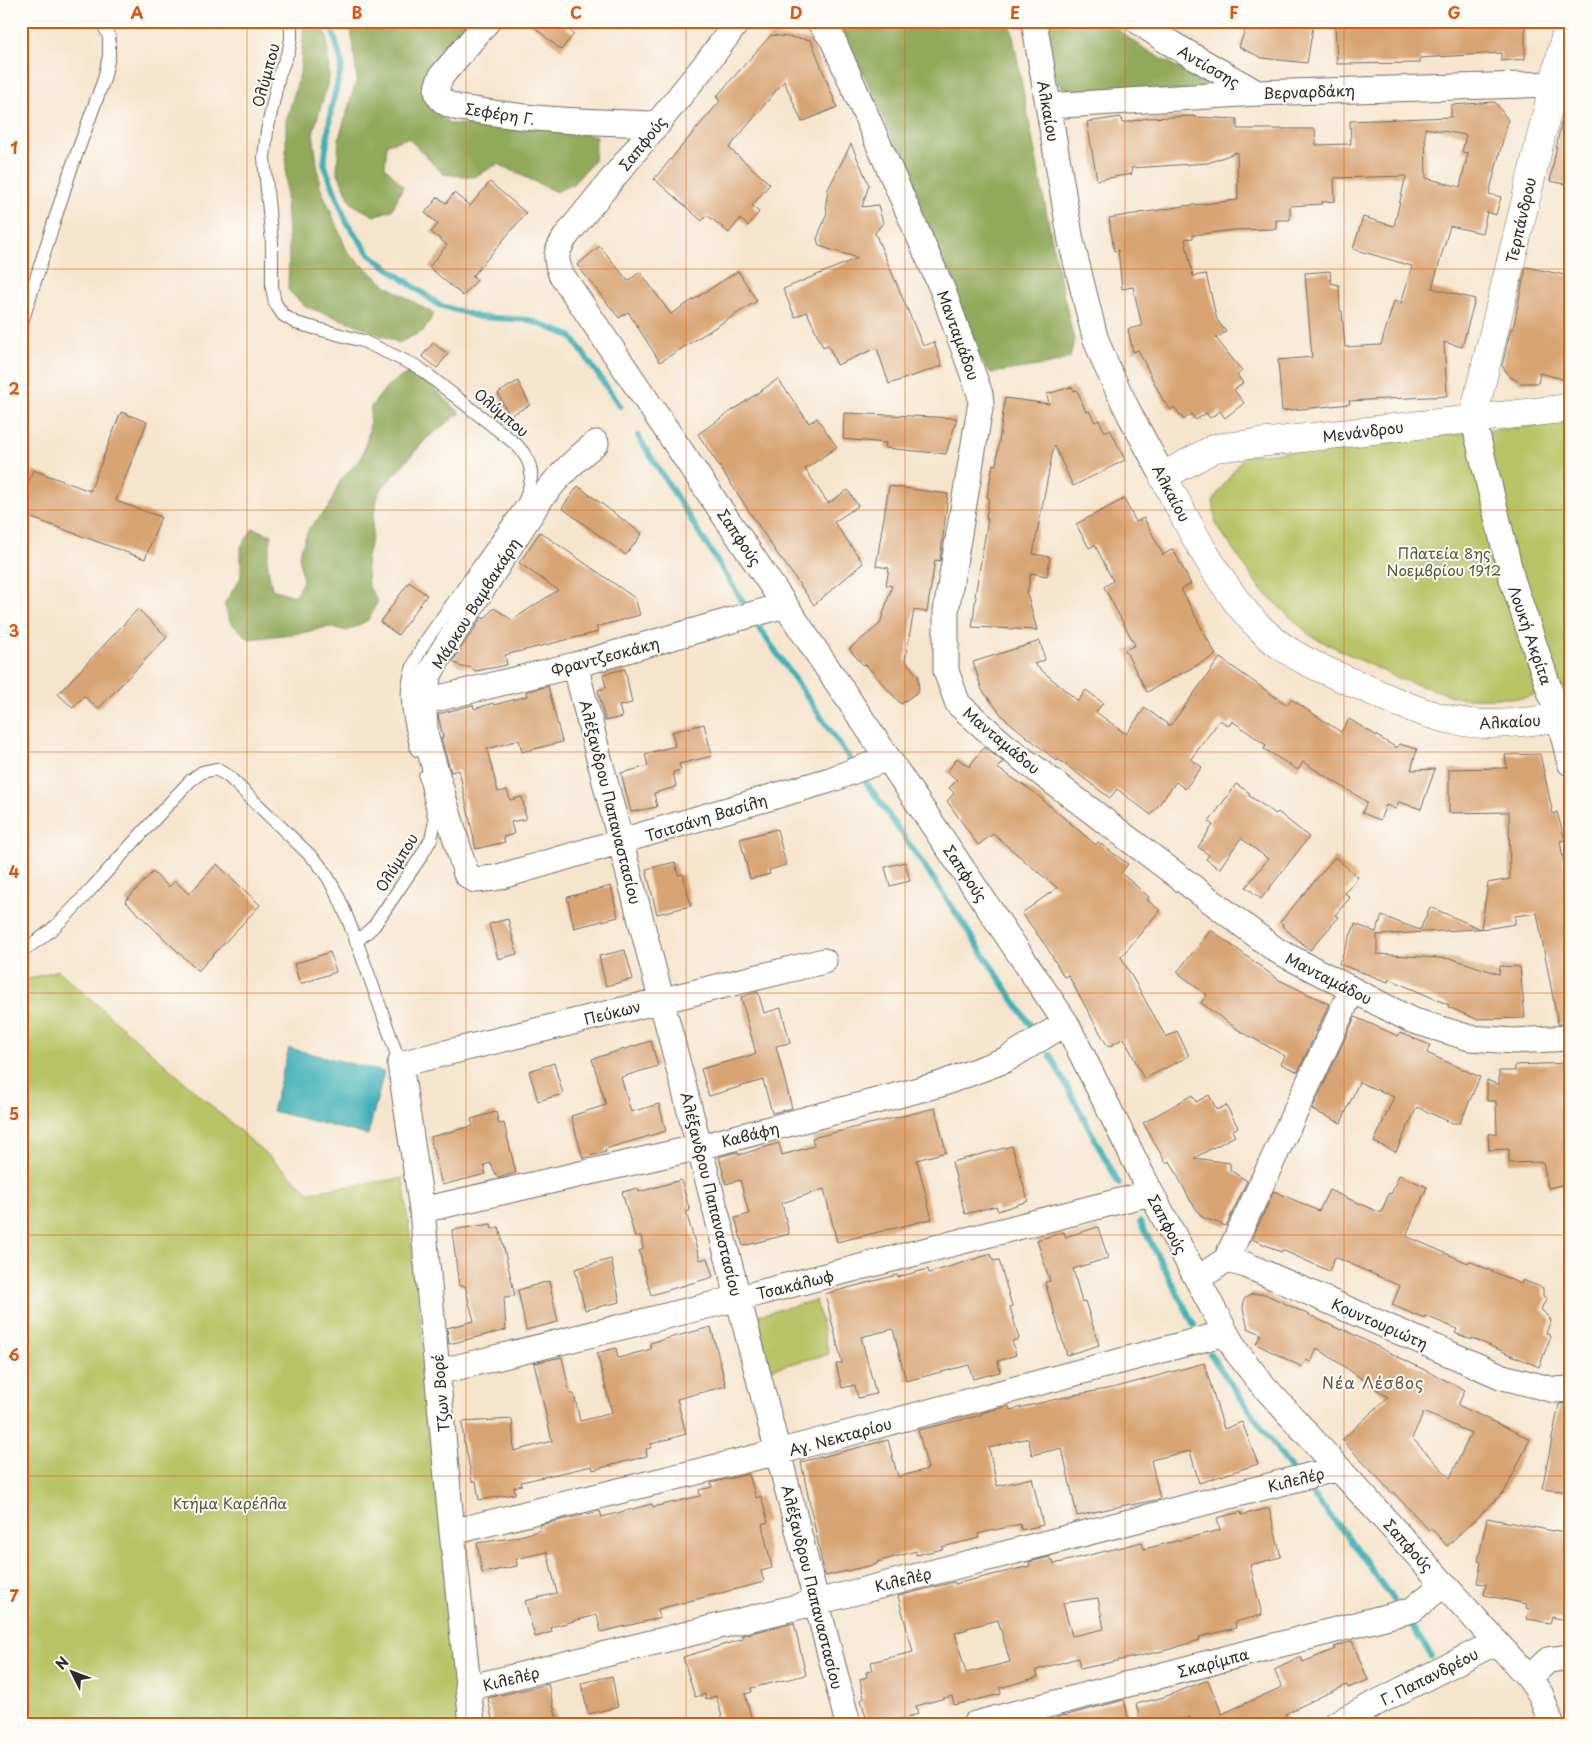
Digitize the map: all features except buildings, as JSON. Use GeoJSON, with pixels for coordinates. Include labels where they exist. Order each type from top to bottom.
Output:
{"type":"FeatureCollection","features":[{"type":"Feature","properties":{"kind":"street","name":"Σεφέρη Γ."},"geometry":{"type":"LineString","coordinates":[[488,21],[442,75],[437,84],[438,94],[442,100],[450,105],[547,120],[658,124]]}},
{"type":"Feature","properties":{"kind":"street","name":"Σαπφούς"},"geometry":{"type":"LineString","coordinates":[[738,21],[658,124],[566,236],[558,249],[556,261],[561,274],[785,604],[881,761],[1066,1023],[1197,1279],[1226,1333],[1246,1365],[1529,1678],[1541,1695],[1551,1724]]}},
{"type":"Feature","properties":{"kind":"street","name":"Μανταμάδου"},"geometry":{"type":"LineString","coordinates":[[819,21],[833,40],[939,282],[980,394],[981,402],[946,611],[946,671],[958,704],[1004,745],[1276,950],[1411,1020],[1470,1038],[1515,1041],[1570,1038]]}},
{"type":"Feature","properties":{"kind":"street","name":"Αλκαίου"},"geometry":{"type":"LineString","coordinates":[[1034,21],[1071,241],[1095,338],[1130,415],[1201,546],[1233,596],[1260,629],[1300,659],[1416,710],[1447,720],[1484,724],[1565,715]]}},
{"type":"Feature","properties":{"kind":"street","name":"Αντίσσης"},"geometry":{"type":"LineString","coordinates":[[1138,21],[1165,40],[1257,93]]}},
{"type":"Feature","properties":{"kind":"street","name":"Τερπάνδρου"},"geometry":{"type":"LineString","coordinates":[[1473,418],[1561,82],[1569,21]]}},
{"type":"Feature","properties":{"kind":"street","name":"Βερναρδάκη"},"geometry":{"type":"LineString","coordinates":[[1048,106],[1257,93],[1561,82]]}},
{"type":"Feature","properties":{"kind":"street","name":"Μενάνδρου"},"geometry":{"type":"LineString","coordinates":[[1163,476],[1215,448],[1570,408]]}},
{"type":"Feature","properties":{"kind":"street","name":"Λουκή Ακρίτα"},"geometry":{"type":"LineString","coordinates":[[1473,418],[1512,579],[1565,715],[1570,763]]}},
{"type":"Feature","properties":{"kind":"street","name":"Μάρκου Βαμβακάρη"},"geometry":{"type":"LineString","coordinates":[[495,878],[476,880],[470,878],[463,868],[426,738],[423,702],[429,675],[440,654],[541,498],[579,456],[596,443]]}},
{"type":"Feature","properties":{"kind":"street","name":"Φραντζεσκάκη"},"geometry":{"type":"LineString","coordinates":[[423,702],[575,665],[785,604]]}},
{"type":"Feature","properties":{"kind":"street","name":"Αλέξανδρου Παπαναστασίου"},"geometry":{"type":"LineString","coordinates":[[575,665],[848,1724]]}},
{"type":"Feature","properties":{"kind":"street","name":"Τσιτσάνη Βασίλη"},"geometry":{"type":"LineString","coordinates":[[495,878],[830,780],[881,761]]}},
{"type":"Feature","properties":{"kind":"street","name":"Πεύκων"},"geometry":{"type":"LineString","coordinates":[[400,1064],[824,961]]}},
{"type":"Feature","properties":{"kind":"street"},"geometry":{"type":"LineString","coordinates":[[1197,1279],[1226,1260],[1352,990]]}},
{"type":"Feature","properties":{"kind":"street","name":"Καβάφη"},"geometry":{"type":"LineString","coordinates":[[422,1210],[700,1147],[941,1084],[1005,1060],[1066,1023]]}},
{"type":"Feature","properties":{"kind":"street","name":"Τζων Βορέ"},"geometry":{"type":"LineString","coordinates":[[400,1064],[422,1210],[472,1724]]}},
{"type":"Feature","properties":{"kind":"street","name":"Τσακάλωφ"},"geometry":{"type":"LineString","coordinates":[[438,1372],[1152,1193]]}},
{"type":"Feature","properties":{"kind":"street","name":"Κουντουριώτη"},"geometry":{"type":"LineString","coordinates":[[1226,1260],[1246,1265],[1503,1377],[1554,1390],[1570,1389]]}},
{"type":"Feature","properties":{"kind":"street","name":"Αγ. Νεκταρίου"},"geometry":{"type":"LineString","coordinates":[[452,1532],[778,1452],[1226,1333]]}},
{"type":"Feature","properties":{"kind":"street","name":"Κιλελέρ"},"geometry":{"type":"LineString","coordinates":[[468,1688],[817,1602],[1339,1468]]}},
{"type":"Feature","properties":{"kind":"street","name":"Σκαρίμπα"},"geometry":{"type":"LineString","coordinates":[[975,1724],[1412,1610],[1444,1584]]}},
{"type":"Feature","properties":{"kind":"street","name":"Γ. Παπανδρέου"},"geometry":{"type":"LineString","coordinates":[[1335,1724],[1496,1642]]}},
{"type":"Feature","properties":{"kind":"street"},"geometry":{"type":"LineString","coordinates":[[1529,1678],[1548,1660],[1570,1657]]}},
{"type":"Feature","properties":{"kind":"lane"},"geometry":{"type":"LineString","coordinates":[[21,325],[70,172],[104,79],[110,56],[109,38],[102,21]]}},
{"type":"Feature","properties":{"kind":"lane","name":"Ολύμπου"},"geometry":{"type":"LineString","coordinates":[[291,21],[291,38],[285,63],[279,75],[266,131],[264,158],[272,243],[272,288],[275,303],[283,315],[296,323],[364,341],[418,367],[517,445],[525,453],[531,469],[532,485],[524,502],[427,639],[414,661],[408,682],[407,708],[435,821],[431,839],[420,858],[374,926],[356,942]]}},
{"type":"Feature","properties":{"kind":"lane"},"geometry":{"type":"LineString","coordinates":[[21,951],[31,946],[50,931],[87,894],[190,781],[202,772],[216,769],[228,776],[322,869],[337,891],[400,1064]]}},
{"type":"Feature","properties":{"kind":"green space"},"geometry":{"type":"Polygon","coordinates":[[[303,21],[320,21],[327,36],[329,79],[313,133],[320,186],[348,253],[387,286],[434,314],[423,331],[399,343],[360,326],[304,306],[288,290],[286,121],[300,74],[303,21]]]}},
{"type":"Feature","properties":{"kind":"green space"},"geometry":{"type":"Polygon","coordinates":[[[350,21],[468,21],[469,25],[440,59],[427,79],[425,103],[450,124],[549,128],[596,136],[594,161],[573,184],[556,192],[498,164],[474,177],[443,174],[408,138],[387,144],[385,167],[403,186],[392,210],[374,216],[352,204],[337,171],[339,138],[357,79],[350,21]]]}},
{"type":"Feature","properties":{"kind":"green space"},"geometry":{"type":"Polygon","coordinates":[[[837,21],[1010,21],[1055,257],[1074,340],[1070,358],[1051,364],[991,373],[982,362],[901,158],[849,42],[837,21]]]}},
{"type":"Feature","properties":{"kind":"green space"},"geometry":{"type":"Polygon","coordinates":[[[1043,21],[1108,21],[1144,48],[1207,82],[1208,90],[1077,93],[1060,86],[1053,72],[1043,21]]]}},
{"type":"Feature","properties":{"kind":"green space"},"geometry":{"type":"Polygon","coordinates":[[[409,372],[428,383],[460,413],[427,438],[379,492],[373,518],[372,537],[366,560],[368,585],[378,601],[368,620],[348,631],[328,627],[301,633],[249,639],[230,622],[224,604],[241,577],[241,547],[253,528],[272,535],[267,561],[272,589],[295,596],[303,581],[299,555],[309,528],[329,507],[340,481],[362,457],[369,431],[371,407],[387,386],[409,372]]]}},
{"type":"Feature","properties":{"kind":"green space","name":"Πλατεία 8ης Νοεμβρίου 1912"},"geometry":{"type":"Polygon","coordinates":[[[1570,422],[1570,685],[1523,698],[1459,698],[1397,678],[1311,636],[1261,590],[1216,524],[1213,500],[1244,456],[1570,422]]]}},
{"type":"Feature","properties":{"kind":"green space","name":"Κτήμα Καρέλλα"},"geometry":{"type":"Polygon","coordinates":[[[58,970],[309,1192],[403,1178],[427,1376],[464,1724],[21,1724],[21,981],[58,970]]]}},
{"type":"Feature","properties":{"kind":"green space"},"geometry":{"type":"Polygon","coordinates":[[[816,1300],[829,1354],[767,1370],[755,1316],[816,1300]]]}},
{"type":"Feature","properties":{"kind":"water"},"geometry":{"type":"Polygon","coordinates":[[[289,1048],[384,1072],[368,1135],[272,1111],[289,1048]]]}},
{"type":"Feature","properties":{"kind":"waterway"},"geometry":{"type":"LineString","coordinates":[[330,21],[342,65],[331,110],[324,164],[347,223],[370,255],[439,305],[479,317],[529,320],[571,336],[620,406]]}},
{"type":"Feature","properties":{"kind":"waterway"},"geometry":{"type":"LineString","coordinates":[[638,436],[743,602]]}},
{"type":"Feature","properties":{"kind":"waterway"},"geometry":{"type":"LineString","coordinates":[[758,626],[854,765]]}},
{"type":"Feature","properties":{"kind":"waterway"},"geometry":{"type":"LineString","coordinates":[[861,775],[932,877],[1033,1029]]}},
{"type":"Feature","properties":{"kind":"waterway"},"geometry":{"type":"LineString","coordinates":[[1050,1055],[1119,1184]]}},
{"type":"Feature","properties":{"kind":"waterway"},"geometry":{"type":"LineString","coordinates":[[1140,1222],[1194,1325]]}},
{"type":"Feature","properties":{"kind":"waterway"},"geometry":{"type":"LineString","coordinates":[[1210,1354],[1291,1469]]}},
{"type":"Feature","properties":{"kind":"waterway"},"geometry":{"type":"LineString","coordinates":[[1305,1486],[1351,1540],[1393,1600]]}},
{"type":"Feature","properties":{"kind":"waterway"},"geometry":{"type":"LineString","coordinates":[[1410,1624],[1432,1656]]}},
{"type":"Feature","properties":{"kind":"district","name":"Νέα Λέσβος"},"geometry":{"type":"Point","coordinates":[1373,1382]}}]}
